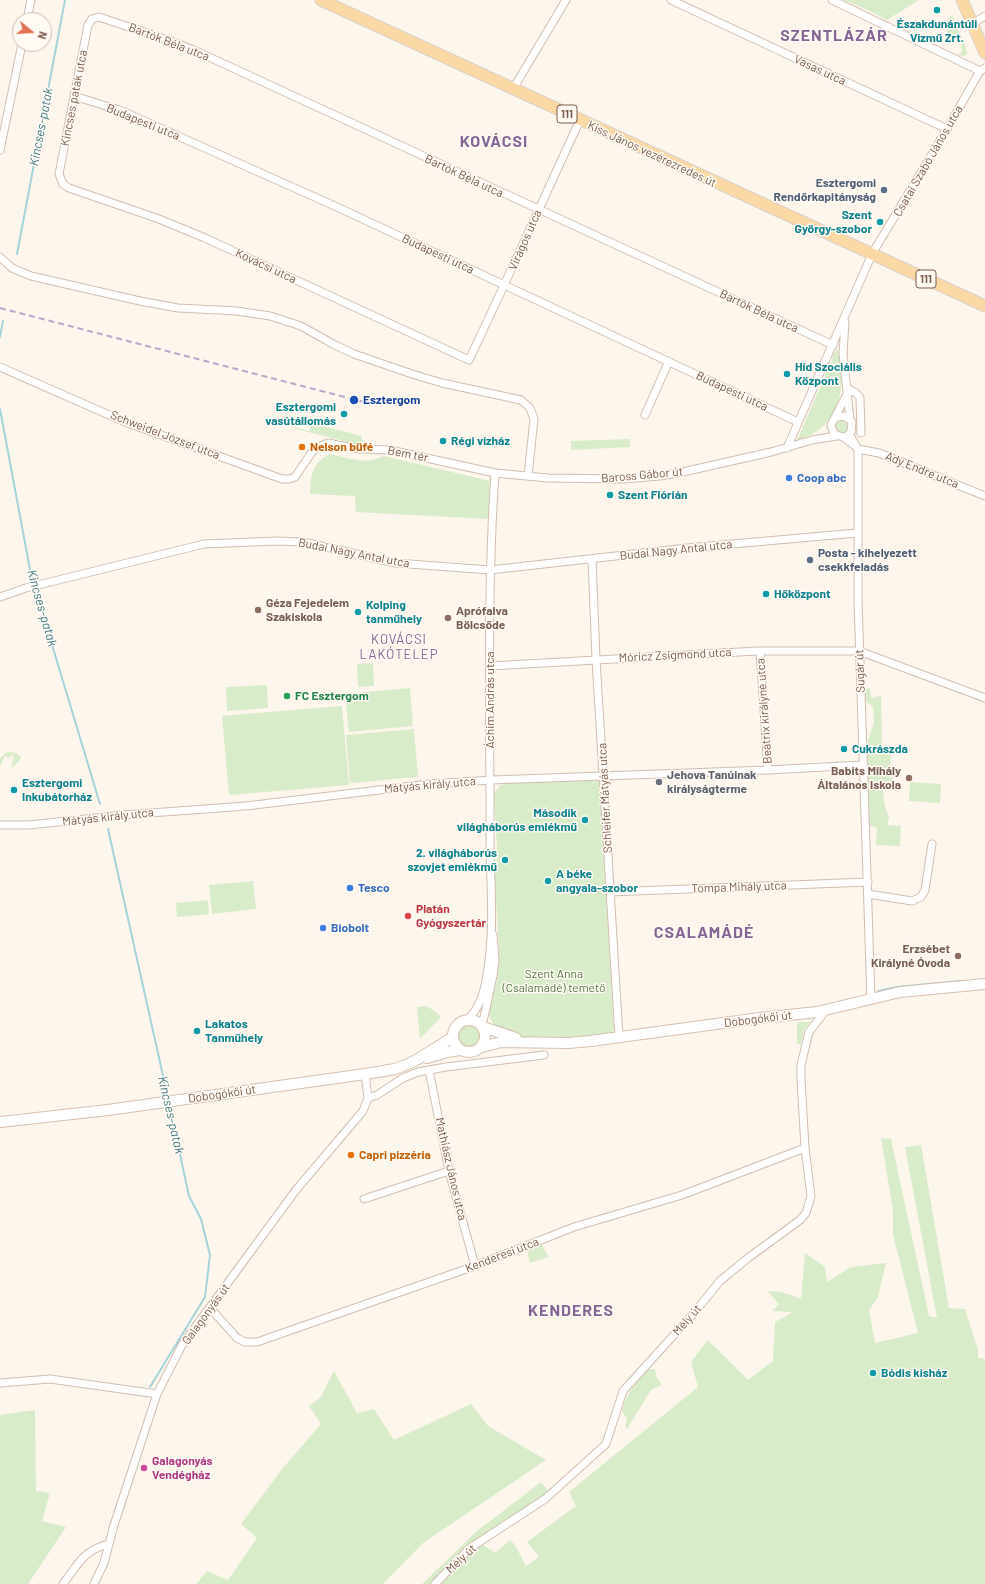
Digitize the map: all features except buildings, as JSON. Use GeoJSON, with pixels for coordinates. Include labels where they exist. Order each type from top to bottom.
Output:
{"type":"FeatureCollection","features":[{"type":"Feature","properties":{"kind":"main road","name":"Kiss János vezérezredes út"},"geometry":{"type":"LineString","coordinates":[[320,0],[985,306]]}},
{"type":"Feature","properties":{"kind":"main road"},"geometry":{"type":"LineString","coordinates":[[962,0],[985,53]]}},
{"type":"Feature","properties":{"kind":"main road","name":"Dobogókői út"},"geometry":{"type":"LineString","coordinates":[[482,1047],[501,1042],[568,1043],[619,1037],[826,1010],[900,992],[985,984]]}},
{"type":"Feature","properties":{"kind":"main road"},"geometry":{"type":"LineString","coordinates":[[467,1020],[476,1021],[482,1027],[486,1036],[482,1047],[477,1051],[472,1052],[460,1050],[454,1043],[453,1037],[458,1024],[467,1020]]}},
{"type":"Feature","properties":{"kind":"main road","name":"Dobogókői út"},"geometry":{"type":"LineString","coordinates":[[482,1027],[529,1042]]}},
{"type":"Feature","properties":{"kind":"main road","name":"Dobogókői út"},"geometry":{"type":"LineString","coordinates":[[0,1122],[108,1110],[395,1069],[418,1059],[453,1037]]}},
{"type":"Feature","properties":{"kind":"main road","name":"Dobogókői út"},"geometry":{"type":"LineString","coordinates":[[418,1059],[460,1050]]}},
{"type":"Feature","properties":{"kind":"street"},"geometry":{"type":"LineString","coordinates":[[29,12],[31,0]]}},
{"type":"Feature","properties":{"kind":"street"},"geometry":{"type":"LineString","coordinates":[[513,89],[566,0]]}},
{"type":"Feature","properties":{"kind":"street","name":"Vasas utca"},"geometry":{"type":"LineString","coordinates":[[671,0],[947,129]]}},
{"type":"Feature","properties":{"kind":"street"},"geometry":{"type":"LineString","coordinates":[[832,0],[982,70]]}},
{"type":"Feature","properties":{"kind":"street"},"geometry":{"type":"LineString","coordinates":[[972,24],[985,16]]}},
{"type":"Feature","properties":{"kind":"street","name":"Bartók Béla utca"},"geometry":{"type":"LineString","coordinates":[[92,19],[97,17],[102,18],[196,51],[833,345]]}},
{"type":"Feature","properties":{"kind":"street","name":"Kincses patak utca"},"geometry":{"type":"LineString","coordinates":[[60,180],[60,168],[88,24],[92,19]]}},
{"type":"Feature","properties":{"kind":"street"},"geometry":{"type":"LineString","coordinates":[[0,150],[20,52]]}},
{"type":"Feature","properties":{"kind":"street","name":"Csatai Szabó János utca"},"geometry":{"type":"LineString","coordinates":[[872,254],[982,70]]}},
{"type":"Feature","properties":{"kind":"street","name":"Budapesti utca"},"geometry":{"type":"LineString","coordinates":[[74,96],[122,111],[337,207],[798,422]]}},
{"type":"Feature","properties":{"kind":"street","name":"Virágos utca"},"geometry":{"type":"LineString","coordinates":[[470,360],[580,120]]}},
{"type":"Feature","properties":{"kind":"street","name":"Kovácsi utca"},"geometry":{"type":"LineString","coordinates":[[60,180],[68,188],[159,219],[205,238],[470,360]]}},
{"type":"Feature","properties":{"kind":"street"},"geometry":{"type":"LineString","coordinates":[[787,448],[872,254]]}},
{"type":"Feature","properties":{"kind":"street"},"geometry":{"type":"LineString","coordinates":[[0,257],[12,268],[31,276],[145,302],[178,308],[237,311],[270,316],[301,326],[354,354],[412,374],[442,383],[521,400],[530,408],[534,419],[528,476]]}},
{"type":"Feature","properties":{"kind":"street"},"geometry":{"type":"LineString","coordinates":[[812,440],[843,436],[852,426],[850,420],[844,353],[845,318]]}},
{"type":"Feature","properties":{"kind":"street"},"geometry":{"type":"LineString","coordinates":[[645,415],[669,361]]}},
{"type":"Feature","properties":{"kind":"street","name":"Schweidel József utca"},"geometry":{"type":"LineString","coordinates":[[0,367],[125,422],[282,479],[295,477],[312,452],[321,445]]}},
{"type":"Feature","properties":{"kind":"street"},"geometry":{"type":"LineString","coordinates":[[812,440],[831,428],[847,391]]}},
{"type":"Feature","properties":{"kind":"street"},"geometry":{"type":"LineString","coordinates":[[847,391],[856,393],[860,398],[861,433]]}},
{"type":"Feature","properties":{"kind":"street"},"geometry":{"type":"LineString","coordinates":[[834,419],[841,416],[850,420]]}},
{"type":"Feature","properties":{"kind":"street"},"geometry":{"type":"LineString","coordinates":[[831,428],[858,448]]}},
{"type":"Feature","properties":{"kind":"street","name":"Baross Gábor út"},"geometry":{"type":"LineString","coordinates":[[494,473],[548,478],[597,479],[624,479],[660,476],[787,448],[812,440]]}},
{"type":"Feature","properties":{"kind":"street","name":"Bem tér"},"geometry":{"type":"LineString","coordinates":[[321,445],[330,443],[359,449],[390,450],[494,473]]}},
{"type":"Feature","properties":{"kind":"street","name":"Ady Endre utca"},"geometry":{"type":"LineString","coordinates":[[858,448],[880,453],[985,496]]}},
{"type":"Feature","properties":{"kind":"street","name":"Sugár út"},"geometry":{"type":"LineString","coordinates":[[858,448],[857,534],[859,651],[871,1000]]}},
{"type":"Feature","properties":{"kind":"street","name":"Áchim András utca"},"geometry":{"type":"LineString","coordinates":[[467,1020],[477,1007],[486,982],[492,928],[490,847],[490,570],[494,473]]}},
{"type":"Feature","properties":{"kind":"street","name":"Budai Nagy Antal utca"},"geometry":{"type":"LineString","coordinates":[[0,597],[40,584],[204,544],[277,541],[303,542],[396,563],[490,570],[686,548],[857,534]]}},
{"type":"Feature","properties":{"kind":"street","name":"Schleifer Mátyás utca"},"geometry":{"type":"LineString","coordinates":[[592,559],[596,659],[619,1037]]}},
{"type":"Feature","properties":{"kind":"street","name":"Móricz Zsigmond utca"},"geometry":{"type":"LineString","coordinates":[[490,666],[760,651],[859,651]]}},
{"type":"Feature","properties":{"kind":"street","name":"Beatrix királyné utca"},"geometry":{"type":"LineString","coordinates":[[760,651],[768,770]]}},
{"type":"Feature","properties":{"kind":"street"},"geometry":{"type":"LineString","coordinates":[[859,651],[985,698]]}},
{"type":"Feature","properties":{"kind":"street","name":"Mátyás király utca"},"geometry":{"type":"LineString","coordinates":[[0,825],[29,825],[123,815],[246,806],[387,788],[490,780],[768,770],[862,765]]}},
{"type":"Feature","properties":{"kind":"street"},"geometry":{"type":"LineString","coordinates":[[868,894],[912,900],[921,897],[925,890],[932,844]]}},
{"type":"Feature","properties":{"kind":"street","name":"Tompa Mihály utca"},"geometry":{"type":"LineString","coordinates":[[610,892],[868,882]]}},
{"type":"Feature","properties":{"kind":"street","name":"Áchim András utca"},"geometry":{"type":"LineString","coordinates":[[482,1027],[495,960],[492,928]]}},
{"type":"Feature","properties":{"kind":"street","name":"Mély út"},"geometry":{"type":"LineString","coordinates":[[435,1584],[470,1548],[545,1499],[606,1444],[623,1391],[694,1313],[720,1281],[804,1216],[809,1208],[811,1196],[805,1148],[801,1079],[802,1065],[810,1032],[826,1010]]}},
{"type":"Feature","properties":{"kind":"street"},"geometry":{"type":"LineString","coordinates":[[365,1074],[368,1098],[377,1096],[411,1074],[429,1070],[544,1055]]}},
{"type":"Feature","properties":{"kind":"street","name":"Mathiász János utca"},"geometry":{"type":"LineString","coordinates":[[429,1070],[449,1171],[475,1266]]}},
{"type":"Feature","properties":{"kind":"street","name":"Galagonyás út"},"geometry":{"type":"LineString","coordinates":[[94,1584],[104,1563],[108,1544],[157,1394],[182,1345],[296,1190],[359,1117],[368,1098]]}},
{"type":"Feature","properties":{"kind":"street","name":"Kenderesi utca"},"geometry":{"type":"LineString","coordinates":[[210,1308],[237,1338],[241,1341],[251,1343],[475,1266],[574,1227],[682,1195],[805,1148]]}},
{"type":"Feature","properties":{"kind":"street"},"geometry":{"type":"LineString","coordinates":[[364,1199],[449,1171]]}},
{"type":"Feature","properties":{"kind":"street"},"geometry":{"type":"LineString","coordinates":[[0,1383],[50,1379],[157,1394]]}},
{"type":"Feature","properties":{"kind":"street"},"geometry":{"type":"LineString","coordinates":[[63,1584],[86,1554],[97,1547],[108,1544]]}},
{"type":"Feature","properties":{"kind":"green space"},"geometry":{"type":"Polygon","coordinates":[[[844,0],[919,0],[887,20],[844,0]]]}},
{"type":"Feature","properties":{"kind":"green space"},"geometry":{"type":"Polygon","coordinates":[[[952,15],[965,46],[967,53],[965,56],[957,55],[962,52],[961,43],[953,41],[942,23],[948,21],[948,18],[952,15]]]}},
{"type":"Feature","properties":{"kind":"green space"},"geometry":{"type":"Polygon","coordinates":[[[837,349],[840,359],[841,382],[840,394],[833,414],[827,423],[819,430],[809,436],[797,440],[833,358],[831,357],[837,349]]]}},
{"type":"Feature","properties":{"kind":"green space"},"geometry":{"type":"Polygon","coordinates":[[[291,418],[296,419],[294,427],[309,431],[311,423],[361,436],[363,441],[360,445],[296,429],[293,427],[288,421],[291,418]]]}},
{"type":"Feature","properties":{"kind":"green space"},"geometry":{"type":"Polygon","coordinates":[[[840,418],[848,421],[850,428],[845,434],[835,431],[834,424],[840,418]]]}},
{"type":"Feature","properties":{"kind":"green space"},"geometry":{"type":"Polygon","coordinates":[[[630,439],[630,447],[571,450],[571,441],[630,439]]]}},
{"type":"Feature","properties":{"kind":"green space"},"geometry":{"type":"Polygon","coordinates":[[[330,454],[357,460],[377,459],[384,456],[490,481],[488,519],[356,512],[355,496],[310,494],[313,471],[319,462],[330,454]]]}},
{"type":"Feature","properties":{"kind":"green space"},"geometry":{"type":"Polygon","coordinates":[[[373,663],[374,686],[358,687],[357,664],[373,663]]]}},
{"type":"Feature","properties":{"kind":"green space"},"geometry":{"type":"Polygon","coordinates":[[[267,685],[268,708],[227,711],[226,687],[267,685]]]}},
{"type":"Feature","properties":{"kind":"green space"},"geometry":{"type":"Polygon","coordinates":[[[410,688],[413,726],[349,732],[345,694],[410,688]]]}},
{"type":"Feature","properties":{"kind":"green space"},"geometry":{"type":"Polygon","coordinates":[[[870,688],[871,697],[874,698],[881,695],[882,747],[890,749],[892,780],[882,783],[885,807],[889,817],[887,825],[901,826],[900,846],[876,845],[877,827],[869,826],[868,822],[867,743],[874,723],[873,707],[864,699],[864,689],[870,688]]]}},
{"type":"Feature","properties":{"kind":"green space"},"geometry":{"type":"Polygon","coordinates":[[[342,706],[349,785],[229,795],[222,716],[342,706]]]}},
{"type":"Feature","properties":{"kind":"green space"},"geometry":{"type":"Polygon","coordinates":[[[414,729],[418,777],[350,783],[346,735],[414,729]]]}},
{"type":"Feature","properties":{"kind":"green space"},"geometry":{"type":"Polygon","coordinates":[[[7,752],[16,753],[21,757],[14,766],[11,767],[14,757],[11,755],[9,758],[5,756],[0,766],[0,758],[7,752]]]}},
{"type":"Feature","properties":{"kind":"green space","name":"Szent Anna (Csalamádé) temető"},"geometry":{"type":"Polygon","coordinates":[[[599,779],[614,1030],[607,1035],[549,1038],[519,1037],[495,1027],[490,1018],[489,1008],[497,982],[499,954],[495,877],[497,846],[494,793],[501,785],[522,781],[599,779]]]}},
{"type":"Feature","properties":{"kind":"green space"},"geometry":{"type":"Polygon","coordinates":[[[910,782],[941,784],[940,803],[909,801],[910,782]]]}},
{"type":"Feature","properties":{"kind":"green space"},"geometry":{"type":"Polygon","coordinates":[[[253,881],[256,909],[212,914],[209,885],[253,881]]]}},
{"type":"Feature","properties":{"kind":"green space"},"geometry":{"type":"Polygon","coordinates":[[[208,900],[209,914],[177,917],[176,903],[208,900]]]}},
{"type":"Feature","properties":{"kind":"green space"},"geometry":{"type":"Polygon","coordinates":[[[426,1006],[435,1011],[441,1017],[420,1039],[417,1007],[426,1006]]]}},
{"type":"Feature","properties":{"kind":"green space"},"geometry":{"type":"Polygon","coordinates":[[[800,1022],[810,1022],[804,1030],[801,1044],[797,1044],[797,1024],[800,1022]]]}},
{"type":"Feature","properties":{"kind":"green space"},"geometry":{"type":"Polygon","coordinates":[[[469,1023],[478,1027],[482,1036],[478,1045],[469,1049],[460,1045],[456,1036],[460,1027],[469,1023]]]}},
{"type":"Feature","properties":{"kind":"green space"},"geometry":{"type":"Polygon","coordinates":[[[881,1138],[891,1139],[929,1316],[937,1318],[905,1147],[921,1145],[949,1308],[965,1309],[978,1350],[978,1358],[985,1359],[985,1584],[422,1584],[477,1531],[541,1482],[548,1491],[482,1544],[495,1553],[510,1540],[515,1545],[526,1566],[539,1557],[527,1542],[576,1506],[569,1492],[698,1387],[691,1362],[708,1340],[748,1380],[773,1361],[775,1322],[792,1313],[772,1311],[779,1304],[767,1291],[782,1292],[801,1299],[805,1253],[825,1267],[827,1282],[851,1267],[886,1263],[878,1297],[869,1310],[875,1343],[918,1333],[893,1235],[893,1211],[881,1138]]]}},
{"type":"Feature","properties":{"kind":"green space"},"geometry":{"type":"Polygon","coordinates":[[[542,1244],[548,1257],[530,1263],[527,1250],[542,1244]]]}},
{"type":"Feature","properties":{"kind":"green space"},"geometry":{"type":"Polygon","coordinates":[[[648,1369],[655,1369],[656,1376],[662,1385],[651,1390],[627,1429],[625,1427],[627,1419],[622,1411],[626,1399],[632,1388],[648,1369]]]}},
{"type":"Feature","properties":{"kind":"green space"},"geometry":{"type":"Polygon","coordinates":[[[334,1371],[357,1413],[374,1409],[394,1440],[471,1404],[488,1426],[546,1460],[423,1543],[383,1584],[196,1584],[207,1571],[228,1580],[257,1538],[241,1524],[283,1468],[321,1424],[309,1406],[321,1397],[334,1371]]]}},
{"type":"Feature","properties":{"kind":"green space"},"geometry":{"type":"Polygon","coordinates":[[[35,1410],[36,1491],[50,1493],[42,1521],[66,1527],[28,1584],[0,1584],[0,1415],[35,1410]]]}},
{"type":"Feature","properties":{"kind":"waterway","name":"Kincses-patak"},"geometry":{"type":"LineString","coordinates":[[17,254],[65,0]]}},
{"type":"Feature","properties":{"kind":"waterway","name":"Kincses-patak"},"geometry":{"type":"LineString","coordinates":[[0,337],[3,321]]}},
{"type":"Feature","properties":{"kind":"waterway","name":"Kincses-patak"},"geometry":{"type":"LineString","coordinates":[[0,409],[31,575],[100,804]]}},
{"type":"Feature","properties":{"kind":"waterway","name":"Kincses-patak"},"geometry":{"type":"LineString","coordinates":[[108,829],[168,1098]]}},
{"type":"Feature","properties":{"kind":"waterway"},"geometry":{"type":"LineString","coordinates":[[878,991],[897,987],[960,981]]}},
{"type":"Feature","properties":{"kind":"waterway","name":"Kincses-patak"},"geometry":{"type":"LineString","coordinates":[[150,1387],[205,1297],[210,1255],[201,1219],[189,1196],[169,1104]]}},
{"type":"Feature","properties":{"kind":"railway"},"geometry":{"type":"LineString","coordinates":[[0,308],[364,402]]}},
{"type":"Feature","properties":{"kind":"place","name":"Északdunántúli Vízmű Zrt."},"geometry":{"type":"Point","coordinates":[937,10]}},
{"type":"Feature","properties":{"kind":"place","name":"Esztergomi Rendőrkapitányság"},"geometry":{"type":"Point","coordinates":[884,190]}},
{"type":"Feature","properties":{"kind":"place","name":"Szent György-szobor"},"geometry":{"type":"Point","coordinates":[880,222]}},
{"type":"Feature","properties":{"kind":"place","name":"Híd Szociális Központ"},"geometry":{"type":"Point","coordinates":[787,374]}},
{"type":"Feature","properties":{"kind":"place","name":"Esztergom"},"geometry":{"type":"Point","coordinates":[354,400]}},
{"type":"Feature","properties":{"kind":"place","name":"Esztergomi vasútállomás"},"geometry":{"type":"Point","coordinates":[344,414]}},
{"type":"Feature","properties":{"kind":"place","name":"Régi vízház"},"geometry":{"type":"Point","coordinates":[443,441]}},
{"type":"Feature","properties":{"kind":"place","name":"Nelson büfé"},"geometry":{"type":"Point","coordinates":[302,447]}},
{"type":"Feature","properties":{"kind":"place","name":"Coop abc"},"geometry":{"type":"Point","coordinates":[789,478]}},
{"type":"Feature","properties":{"kind":"place","name":"Szent Flórián"},"geometry":{"type":"Point","coordinates":[610,495]}},
{"type":"Feature","properties":{"kind":"place","name":"Posta - kihelyezett csekkfeladás"},"geometry":{"type":"Point","coordinates":[810,560]}},
{"type":"Feature","properties":{"kind":"place","name":"Hőközpont"},"geometry":{"type":"Point","coordinates":[766,594]}},
{"type":"Feature","properties":{"kind":"place","name":"Géza Fejedelem Szakiskola"},"geometry":{"type":"Point","coordinates":[258,610]}},
{"type":"Feature","properties":{"kind":"place","name":"Kolping tanműhely"},"geometry":{"type":"Point","coordinates":[358,612]}},
{"type":"Feature","properties":{"kind":"place","name":"Aprófalva Bölcsőde"},"geometry":{"type":"Point","coordinates":[448,618]}},
{"type":"Feature","properties":{"kind":"place","name":"FC Esztergom"},"geometry":{"type":"Point","coordinates":[287,696]}},
{"type":"Feature","properties":{"kind":"place","name":"Cukrászda"},"geometry":{"type":"Point","coordinates":[844,749]}},
{"type":"Feature","properties":{"kind":"place","name":"Babits Mihály Általános Iskola"},"geometry":{"type":"Point","coordinates":[909,778]}},
{"type":"Feature","properties":{"kind":"place","name":"Jehova Tanúinak királyságterme"},"geometry":{"type":"Point","coordinates":[659,782]}},
{"type":"Feature","properties":{"kind":"place","name":"Esztergomi Inkubátorház"},"geometry":{"type":"Point","coordinates":[14,790]}},
{"type":"Feature","properties":{"kind":"place","name":"Második világháborús emlékmű"},"geometry":{"type":"Point","coordinates":[585,820]}},
{"type":"Feature","properties":{"kind":"place","name":"2. világháborús szovjet emlékmű"},"geometry":{"type":"Point","coordinates":[505,860]}},
{"type":"Feature","properties":{"kind":"place","name":"A béke angyala-szobor"},"geometry":{"type":"Point","coordinates":[548,881]}},
{"type":"Feature","properties":{"kind":"place","name":"Tesco"},"geometry":{"type":"Point","coordinates":[350,888]}},
{"type":"Feature","properties":{"kind":"place","name":"Platán Gyógyszertár"},"geometry":{"type":"Point","coordinates":[408,916]}},
{"type":"Feature","properties":{"kind":"place","name":"Biobolt"},"geometry":{"type":"Point","coordinates":[323,928]}},
{"type":"Feature","properties":{"kind":"place","name":"Erzsébet Királyné Óvoda"},"geometry":{"type":"Point","coordinates":[958,956]}},
{"type":"Feature","properties":{"kind":"place","name":"Lakatos Tanműhely"},"geometry":{"type":"Point","coordinates":[197,1031]}},
{"type":"Feature","properties":{"kind":"place","name":"Capri pizzéria"},"geometry":{"type":"Point","coordinates":[351,1155]}},
{"type":"Feature","properties":{"kind":"place","name":"Bódis kisház"},"geometry":{"type":"Point","coordinates":[873,1373]}},
{"type":"Feature","properties":{"kind":"place","name":"Galagonyás Vendégház"},"geometry":{"type":"Point","coordinates":[144,1468]}},
{"type":"Feature","properties":{"kind":"district","name":"SZENTLÁZÁR"},"geometry":{"type":"Point","coordinates":[834,36]}},
{"type":"Feature","properties":{"kind":"district","name":"KOVÁCSI"},"geometry":{"type":"Point","coordinates":[494,142]}},
{"type":"Feature","properties":{"kind":"district","name":"KOVÁCSI LAKÓTELEP"},"geometry":{"type":"Point","coordinates":[399,648]}},
{"type":"Feature","properties":{"kind":"district","name":"CSALAMÁDÉ"},"geometry":{"type":"Point","coordinates":[704,933]}},
{"type":"Feature","properties":{"kind":"district","name":"KENDERES"},"geometry":{"type":"Point","coordinates":[571,1311]}}]}
